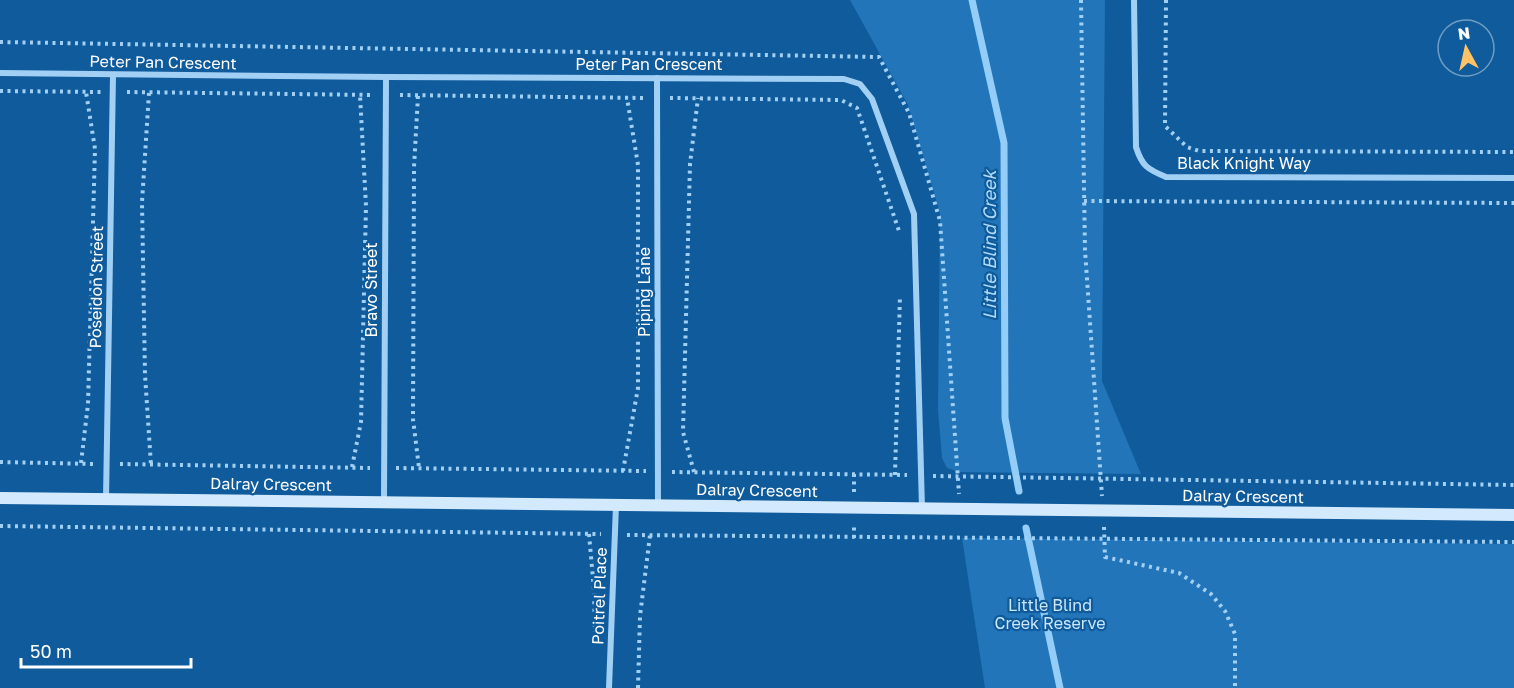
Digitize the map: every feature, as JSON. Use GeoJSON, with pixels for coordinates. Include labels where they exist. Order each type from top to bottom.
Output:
{"type":"FeatureCollection","features":[{"type":"Feature","properties":{"kind":"street","name":"Black Knight Way"},"geometry":{"type":"LineString","coordinates":[[1134,0],[1136,147],[1141,162],[1150,170],[1166,177],[1514,177]]}},
{"type":"Feature","properties":{"kind":"street","name":"Peter Pan Crescent"},"geometry":{"type":"LineString","coordinates":[[0,73],[844,79],[860,84],[872,99],[914,214],[922,508]]}},
{"type":"Feature","properties":{"kind":"street","name":"Poseidon Street"},"geometry":{"type":"LineString","coordinates":[[106,499],[113,75]]}},
{"type":"Feature","properties":{"kind":"street","name":"Bravo Street"},"geometry":{"type":"LineString","coordinates":[[384,502],[386,77]]}},
{"type":"Feature","properties":{"kind":"street","name":"Piping Lane"},"geometry":{"type":"LineString","coordinates":[[657,78],[658,506]]}},
{"type":"Feature","properties":{"kind":"street","name":"Dalray Crescent"},"geometry":{"type":"LineString","coordinates":[[0,498],[1514,515]]}},
{"type":"Feature","properties":{"kind":"street","name":"Poitrel Place"},"geometry":{"type":"LineString","coordinates":[[609,688],[616,505]]}},
{"type":"Feature","properties":{"kind":"path"},"geometry":{"type":"LineString","coordinates":[[1081,0],[1085,250],[1105,557],[1179,573],[1211,594],[1225,610],[1235,634],[1235,688]]}},
{"type":"Feature","properties":{"kind":"path"},"geometry":{"type":"LineString","coordinates":[[1167,0],[1165,126],[1187,147],[1199,151],[1514,152]]}},
{"type":"Feature","properties":{"kind":"path"},"geometry":{"type":"LineString","coordinates":[[0,42],[879,57],[909,113],[940,221],[962,538]]}},
{"type":"Feature","properties":{"kind":"path"},"geometry":{"type":"LineString","coordinates":[[0,91],[841,100],[857,108],[901,238]]}},
{"type":"Feature","properties":{"kind":"path"},"geometry":{"type":"LineString","coordinates":[[81,463],[88,404],[95,149],[86,92]]}},
{"type":"Feature","properties":{"kind":"path"},"geometry":{"type":"LineString","coordinates":[[149,93],[142,202],[145,375],[151,465]]}},
{"type":"Feature","properties":{"kind":"path"},"geometry":{"type":"LineString","coordinates":[[352,467],[362,422],[366,228],[360,95]]}},
{"type":"Feature","properties":{"kind":"path"},"geometry":{"type":"LineString","coordinates":[[418,96],[414,166],[413,418],[419,468]]}},
{"type":"Feature","properties":{"kind":"path"},"geometry":{"type":"LineString","coordinates":[[623,471],[638,388],[638,165],[627,98]]}},
{"type":"Feature","properties":{"kind":"path"},"geometry":{"type":"LineString","coordinates":[[694,472],[683,432],[690,164],[698,99]]}},
{"type":"Feature","properties":{"kind":"path"},"geometry":{"type":"LineString","coordinates":[[1084,201],[1514,203]]}},
{"type":"Feature","properties":{"kind":"path"},"geometry":{"type":"LineString","coordinates":[[895,475],[900,285]]}},
{"type":"Feature","properties":{"kind":"path"},"geometry":{"type":"LineString","coordinates":[[0,462],[1514,485]]}},
{"type":"Feature","properties":{"kind":"path"},"geometry":{"type":"LineString","coordinates":[[0,526],[615,535],[1514,542]]}},
{"type":"Feature","properties":{"kind":"path"},"geometry":{"type":"LineString","coordinates":[[589,534],[595,636]]}},
{"type":"Feature","properties":{"kind":"path"},"geometry":{"type":"LineString","coordinates":[[638,688],[640,616],[650,535]]}},
{"type":"Feature","properties":{"kind":"green space"},"geometry":{"type":"Polygon","coordinates":[[[850,0],[1105,0],[1102,381],[1141,474],[959,472],[947,468],[942,458],[938,410],[940,213],[908,105],[850,0]]]}},
{"type":"Feature","properties":{"kind":"green space","name":"Little Blind Creek Reserve"},"geometry":{"type":"Polygon","coordinates":[[[962,538],[1514,544],[1514,688],[985,688],[962,538]]]}},
{"type":"Feature","properties":{"kind":"waterway","name":"Little Blind Creek"},"geometry":{"type":"LineString","coordinates":[[972,0],[1004,143],[1005,418],[1019,491]]}},
{"type":"Feature","properties":{"kind":"waterway","name":"Little Blind Creek"},"geometry":{"type":"LineString","coordinates":[[1026,528],[1060,688]]}}]}
